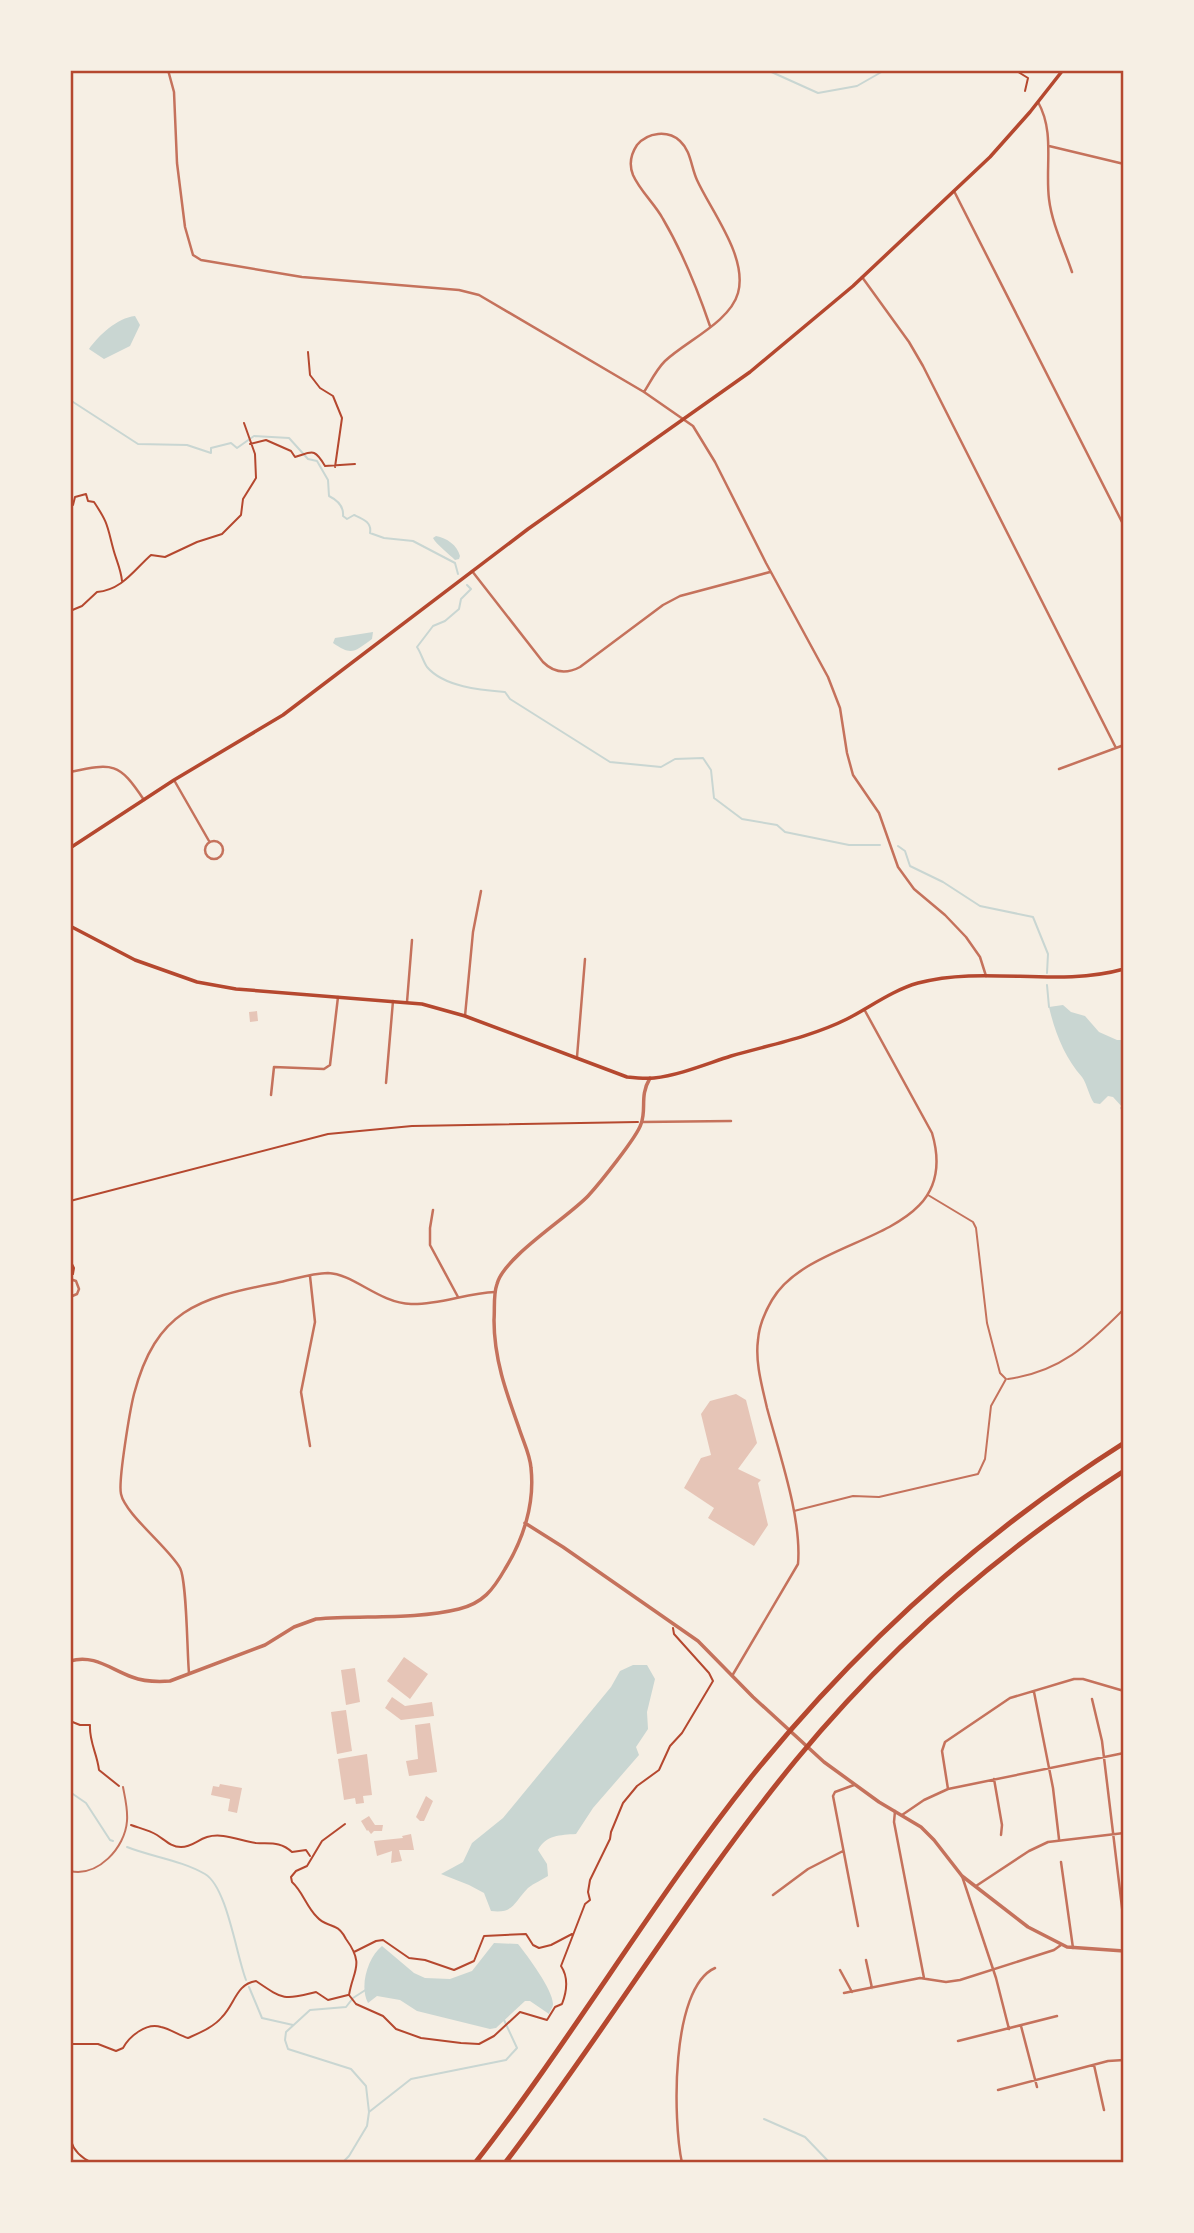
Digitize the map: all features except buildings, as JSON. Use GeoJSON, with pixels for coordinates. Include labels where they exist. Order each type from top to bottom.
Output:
{"type":"FeatureCollection","features":[{"type":"Feature","properties":{"kind":"highway"},"geometry":{"type":"LineString","coordinates":[[475,2163],[695,1854],[804,1714],[905,1610],[962,1560],[1043,1497],[1124,1443]]}},
{"type":"Feature","properties":{"kind":"highway"},"geometry":{"type":"LineString","coordinates":[[505,2163],[752,1816],[843,1707],[933,1618],[996,1562],[1062,1512],[1124,1471]]}},
{"type":"Feature","properties":{"kind":"main road"},"geometry":{"type":"LineString","coordinates":[[70,848],[174,780],[283,715],[595,480],[765,360],[862,277],[990,157],[1063,70]]}},
{"type":"Feature","properties":{"kind":"main road"},"geometry":{"type":"LineString","coordinates":[[70,926],[135,960],[197,982],[236,989],[422,1004],[465,1016],[627,1077],[650,1078],[667,1076],[802,1036],[847,1019],[915,984],[944,978],[986,976],[1055,978],[1095,975],[1124,969]]}},
{"type":"Feature","properties":{"kind":"street"},"geometry":{"type":"LineString","coordinates":[[168,70],[174,92],[177,163],[186,227],[193,254],[201,260],[302,277],[468,291],[644,392],[685,419],[696,430],[824,667],[836,694],[853,775],[882,818],[898,867],[914,889],[966,937],[980,957],[986,976]]}},
{"type":"Feature","properties":{"kind":"street"},"geometry":{"type":"LineString","coordinates":[[1038,102],[1043,112],[1049,146],[1048,183],[1051,209],[1072,272]]}},
{"type":"Feature","properties":{"kind":"street"},"geometry":{"type":"LineString","coordinates":[[644,392],[667,360],[710,326],[730,309],[738,293],[739,281],[726,234],[698,182],[686,148],[670,136],[650,136],[638,144],[633,153],[632,173],[661,215],[687,263],[710,326]]}},
{"type":"Feature","properties":{"kind":"street"},"geometry":{"type":"LineString","coordinates":[[1049,146],[1124,164]]}},
{"type":"Feature","properties":{"kind":"street"},"geometry":{"type":"LineString","coordinates":[[954,191],[1124,526]]}},
{"type":"Feature","properties":{"kind":"street"},"geometry":{"type":"LineString","coordinates":[[862,277],[923,366],[1116,748]]}},
{"type":"Feature","properties":{"kind":"street"},"geometry":{"type":"LineString","coordinates":[[472,571],[543,662],[559,671],[580,667],[663,605],[680,596],[771,572]]}},
{"type":"Feature","properties":{"kind":"street"},"geometry":{"type":"LineString","coordinates":[[1059,769],[1124,745]]}},
{"type":"Feature","properties":{"kind":"street"},"geometry":{"type":"LineString","coordinates":[[70,772],[112,767],[130,779],[144,800]]}},
{"type":"Feature","properties":{"kind":"street"},"geometry":{"type":"LineString","coordinates":[[174,780],[209,841]]}},
{"type":"Feature","properties":{"kind":"street"},"geometry":{"type":"LineString","coordinates":[[209,841],[222,845],[223,852],[218,858],[212,859],[205,854],[209,841]]}},
{"type":"Feature","properties":{"kind":"street"},"geometry":{"type":"LineString","coordinates":[[465,1016],[472,932],[481,891]]}},
{"type":"Feature","properties":{"kind":"street"},"geometry":{"type":"LineString","coordinates":[[407,1002],[412,940]]}},
{"type":"Feature","properties":{"kind":"street"},"geometry":{"type":"LineString","coordinates":[[577,1057],[585,959]]}},
{"type":"Feature","properties":{"kind":"street"},"geometry":{"type":"LineString","coordinates":[[271,1095],[274,1067],[327,1067],[331,1061],[338,997]]}},
{"type":"Feature","properties":{"kind":"street"},"geometry":{"type":"LineString","coordinates":[[386,1083],[393,1001]]}},
{"type":"Feature","properties":{"kind":"street"},"geometry":{"type":"LineString","coordinates":[[732,1676],[798,1564],[799,1543],[794,1511],[758,1361],[758,1338],[765,1313],[774,1297],[795,1273],[819,1259],[882,1232],[914,1212],[927,1195],[936,1170],[932,1132],[864,1009]]}},
{"type":"Feature","properties":{"kind":"street"},"geometry":{"type":"LineString","coordinates":[[70,1661],[91,1659],[131,1677],[155,1682],[170,1681],[265,1645],[294,1627],[316,1619],[458,1609],[477,1602],[490,1593],[517,1552],[530,1497],[531,1467],[497,1361],[494,1341],[495,1292],[499,1277],[589,1195],[637,1135],[642,1122],[645,1088],[650,1078]]}},
{"type":"Feature","properties":{"kind":"street"},"geometry":{"type":"LineString","coordinates":[[642,1122],[731,1121]]}},
{"type":"Feature","properties":{"kind":"street"},"geometry":{"type":"LineString","coordinates":[[433,1210],[430,1245],[458,1297]]}},
{"type":"Feature","properties":{"kind":"street"},"geometry":{"type":"LineString","coordinates":[[189,1673],[184,1588],[180,1568],[121,1494],[131,1406],[142,1365],[154,1343],[168,1326],[201,1302],[252,1287],[328,1273],[400,1303],[426,1304],[495,1292]]}},
{"type":"Feature","properties":{"kind":"street"},"geometry":{"type":"LineString","coordinates":[[310,1276],[315,1322],[302,1392],[310,1446]]}},
{"type":"Feature","properties":{"kind":"street"},"geometry":{"type":"LineString","coordinates":[[70,1297],[77,1294],[79,1289],[76,1281],[71,1279]]}},
{"type":"Feature","properties":{"kind":"street"},"geometry":{"type":"LineString","coordinates":[[525,1523],[698,1641],[824,1762],[929,1835],[962,1876],[1028,1927],[1061,1945],[1124,1951]]}},
{"type":"Feature","properties":{"kind":"street"},"geometry":{"type":"LineString","coordinates":[[948,1789],[943,1745],[970,1723],[1010,1698],[1078,1679],[1124,1691]]}},
{"type":"Feature","properties":{"kind":"street"},"geometry":{"type":"LineString","coordinates":[[1034,1692],[1059,1839]]}},
{"type":"Feature","properties":{"kind":"street"},"geometry":{"type":"LineString","coordinates":[[1092,1699],[1104,1756],[1124,1924]]}},
{"type":"Feature","properties":{"kind":"street"},"geometry":{"type":"LineString","coordinates":[[902,1815],[924,1800],[948,1789],[1124,1753]]}},
{"type":"Feature","properties":{"kind":"street"},"geometry":{"type":"LineString","coordinates":[[994,1779],[1002,1825],[1001,1835]]}},
{"type":"Feature","properties":{"kind":"street"},"geometry":{"type":"LineString","coordinates":[[854,1785],[833,1794],[858,1926]]}},
{"type":"Feature","properties":{"kind":"street"},"geometry":{"type":"LineString","coordinates":[[895,1811],[894,1822],[924,1978]]}},
{"type":"Feature","properties":{"kind":"street"},"geometry":{"type":"LineString","coordinates":[[976,1886],[1029,1851],[1059,1839],[1124,1833]]}},
{"type":"Feature","properties":{"kind":"street"},"geometry":{"type":"LineString","coordinates":[[773,1895],[808,1869],[843,1851]]}},
{"type":"Feature","properties":{"kind":"street"},"geometry":{"type":"LineString","coordinates":[[1061,1862],[1073,1948]]}},
{"type":"Feature","properties":{"kind":"street"},"geometry":{"type":"LineString","coordinates":[[962,1876],[1009,2029]]}},
{"type":"Feature","properties":{"kind":"street"},"geometry":{"type":"LineString","coordinates":[[844,1993],[924,1978],[956,1981],[1061,1945]]}},
{"type":"Feature","properties":{"kind":"street"},"geometry":{"type":"LineString","coordinates":[[866,1959],[872,1987]]}},
{"type":"Feature","properties":{"kind":"street"},"geometry":{"type":"LineString","coordinates":[[682,2163],[676,2072],[678,2052],[692,1994],[703,1976],[715,1968]]}},
{"type":"Feature","properties":{"kind":"street"},"geometry":{"type":"LineString","coordinates":[[840,1970],[852,1992]]}},
{"type":"Feature","properties":{"kind":"street"},"geometry":{"type":"LineString","coordinates":[[958,2041],[1057,2016]]}},
{"type":"Feature","properties":{"kind":"street"},"geometry":{"type":"LineString","coordinates":[[1021,2026],[1037,2087]]}},
{"type":"Feature","properties":{"kind":"street"},"geometry":{"type":"LineString","coordinates":[[998,2090],[1113,2060],[1124,2060]]}},
{"type":"Feature","properties":{"kind":"street"},"geometry":{"type":"LineString","coordinates":[[1094,2065],[1104,2110]]}},
{"type":"Feature","properties":{"kind":"lane"},"geometry":{"type":"LineString","coordinates":[[927,1195],[973,1222],[976,1228],[987,1323],[1000,1373],[1006,1380]]}},
{"type":"Feature","properties":{"kind":"lane"},"geometry":{"type":"LineString","coordinates":[[794,1511],[853,1496],[880,1497],[978,1474],[985,1459],[991,1406],[1006,1380],[1064,1361],[1086,1347],[1124,1309]]}},
{"type":"Feature","properties":{"kind":"lane"},"geometry":{"type":"LineString","coordinates":[[70,1871],[82,1872],[97,1868],[106,1862],[119,1843],[127,1823],[122,1786]]}},
{"type":"Feature","properties":{"kind":"path"},"geometry":{"type":"LineString","coordinates":[[1003,70],[1009,70]]}},
{"type":"Feature","properties":{"kind":"path"},"geometry":{"type":"LineString","coordinates":[[1015,70],[1028,78],[1025,91]]}},
{"type":"Feature","properties":{"kind":"path"},"geometry":{"type":"LineString","coordinates":[[308,352],[310,375],[320,388],[332,396],[342,418],[335,467]]}},
{"type":"Feature","properties":{"kind":"path"},"geometry":{"type":"LineString","coordinates":[[70,611],[82,607],[97,592],[111,591],[151,555],[173,555],[197,542],[222,534],[229,528],[241,515],[243,499],[257,478],[255,454],[244,424]]}},
{"type":"Feature","properties":{"kind":"path"},"geometry":{"type":"LineString","coordinates":[[250,443],[265,440],[292,451],[295,457],[305,452],[318,455],[326,466],[355,464]]}},
{"type":"Feature","properties":{"kind":"path"},"geometry":{"type":"LineString","coordinates":[[70,507],[75,497],[86,494],[88,501],[94,502],[108,523],[122,582]]}},
{"type":"Feature","properties":{"kind":"path"},"geometry":{"type":"LineString","coordinates":[[70,1201],[328,1133],[349,1130],[412,1126],[642,1122]]}},
{"type":"Feature","properties":{"kind":"path"},"geometry":{"type":"LineString","coordinates":[[70,1260],[74,1268],[71,1279]]}},
{"type":"Feature","properties":{"kind":"path"},"geometry":{"type":"LineString","coordinates":[[345,1824],[322,1841],[307,1866],[296,1871],[291,1878],[314,1915],[324,1924],[341,1932],[354,1952],[355,1979],[350,1986],[349,1995],[356,2004],[383,2016],[392,2027],[421,2038],[479,2044],[501,2031],[514,2015],[520,2012],[545,2021],[555,2007],[562,2004],[568,1989],[566,1973],[561,1966],[585,1904],[590,1900],[590,1880],[610,1839],[615,1818],[637,1786],[659,1770],[670,1746],[687,1727],[713,1681],[674,1634],[674,1624]]}},
{"type":"Feature","properties":{"kind":"path"},"geometry":{"type":"LineString","coordinates":[[70,1721],[90,1725],[89,1740],[98,1758],[99,1770],[122,1786]]}},
{"type":"Feature","properties":{"kind":"path"},"geometry":{"type":"LineString","coordinates":[[131,1825],[181,1847],[195,1845],[206,1837],[231,1837],[256,1843],[271,1842],[286,1846],[292,1852],[306,1850],[311,1857]]}},
{"type":"Feature","properties":{"kind":"path"},"geometry":{"type":"LineString","coordinates":[[354,1952],[383,1940],[409,1958],[425,1960],[454,1970],[474,1961],[484,1936],[526,1934],[533,1945],[539,1948],[573,1933]]}},
{"type":"Feature","properties":{"kind":"path"},"geometry":{"type":"LineString","coordinates":[[70,2044],[98,2044],[116,2051],[122,2049],[141,2029],[153,2026],[161,2026],[188,2038],[222,2018],[240,1987],[252,1981],[288,1999],[316,1992],[328,2000],[349,1995]]}},
{"type":"Feature","properties":{"kind":"path"},"geometry":{"type":"LineString","coordinates":[[71,2141],[82,2158],[92,2163]]}},
{"type":"Feature","properties":{"kind":"shaded area"},"geometry":{"type":"Polygon","coordinates":[[[135,316],[140,325],[130,346],[104,359],[89,349],[109,328],[135,316]]]}},
{"type":"Feature","properties":{"kind":"shaded area"},"geometry":{"type":"Polygon","coordinates":[[[436,536],[454,545],[459,552],[459,559],[455,560],[440,546],[433,538],[436,536]]]}},
{"type":"Feature","properties":{"kind":"shaded area"},"geometry":{"type":"Polygon","coordinates":[[[373,632],[372,639],[353,651],[333,643],[335,638],[373,632]]]}},
{"type":"Feature","properties":{"kind":"shaded area"},"geometry":{"type":"Polygon","coordinates":[[[1063,1005],[1071,1012],[1085,1016],[1099,1032],[1117,1040],[1124,1040],[1124,1109],[1113,1097],[1108,1096],[1100,1104],[1092,1100],[1084,1080],[1061,1045],[1054,1026],[1049,1007],[1063,1005]]]}},
{"type":"Feature","properties":{"kind":"shaded area"},"geometry":{"type":"Polygon","coordinates":[[[633,1665],[647,1665],[655,1679],[647,1712],[648,1729],[636,1747],[639,1755],[593,1808],[576,1834],[554,1837],[541,1845],[538,1850],[547,1864],[548,1876],[528,1888],[509,1909],[491,1911],[484,1893],[441,1874],[463,1862],[472,1843],[503,1818],[611,1687],[620,1671],[633,1665]]]}},
{"type":"Feature","properties":{"kind":"shaded area"},"geometry":{"type":"Polygon","coordinates":[[[494,1943],[518,1944],[522,1949],[549,1990],[553,2004],[549,2014],[530,2001],[525,2001],[496,2028],[490,2029],[417,2011],[400,2000],[377,1996],[368,2003],[364,1988],[366,1972],[382,1946],[414,1973],[425,1978],[450,1979],[472,1971],[494,1943]]]}},
{"type":"Feature","properties":{"kind":"waterway"},"geometry":{"type":"LineString","coordinates":[[767,70],[818,93],[857,86],[885,70]]}},
{"type":"Feature","properties":{"kind":"waterway"},"geometry":{"type":"LineString","coordinates":[[70,400],[138,444],[187,445],[211,453],[211,448],[231,443],[237,448],[254,436],[289,438],[308,459],[317,461],[328,480],[329,496],[339,504],[343,516],[347,519],[354,515],[361,518],[368,524],[370,533],[384,538],[413,541],[455,563],[458,574]]}},
{"type":"Feature","properties":{"kind":"waterway"},"geometry":{"type":"LineString","coordinates":[[467,585],[471,589],[461,599],[459,609],[445,621],[433,626],[417,647],[427,667],[434,674],[463,686],[505,692],[510,699],[610,762],[661,767],[675,759],[703,758],[711,770],[714,798],[742,819],[777,825],[785,832],[849,845],[880,845]]}},
{"type":"Feature","properties":{"kind":"waterway"},"geometry":{"type":"LineString","coordinates":[[898,846],[905,851],[910,866],[943,882],[980,906],[1033,917],[1048,954],[1047,973]]}},
{"type":"Feature","properties":{"kind":"waterway"},"geometry":{"type":"LineString","coordinates":[[1047,985],[1049,1007]]}},
{"type":"Feature","properties":{"kind":"waterway"},"geometry":{"type":"LineString","coordinates":[[1121,1108],[1124,1112]]}},
{"type":"Feature","properties":{"kind":"waterway"},"geometry":{"type":"LineString","coordinates":[[70,1792],[86,1803],[113,1841]]}},
{"type":"Feature","properties":{"kind":"waterway"},"geometry":{"type":"LineString","coordinates":[[127,1847],[186,1865],[213,1881],[225,1906],[246,1980]]}},
{"type":"Feature","properties":{"kind":"waterway"},"geometry":{"type":"LineString","coordinates":[[249,1987],[262,2018],[293,2025]]}},
{"type":"Feature","properties":{"kind":"waterway"},"geometry":{"type":"LineString","coordinates":[[342,2163],[367,2126],[369,2112],[366,2086],[351,2069],[288,2049],[286,2032],[310,2010],[346,2007],[353,1998],[367,1989]]}},
{"type":"Feature","properties":{"kind":"waterway"},"geometry":{"type":"LineString","coordinates":[[369,2112],[411,2079],[506,2060],[517,2048],[504,2020]]}},
{"type":"Feature","properties":{"kind":"waterway"},"geometry":{"type":"LineString","coordinates":[[764,2119],[805,2137],[830,2163]]}}]}
